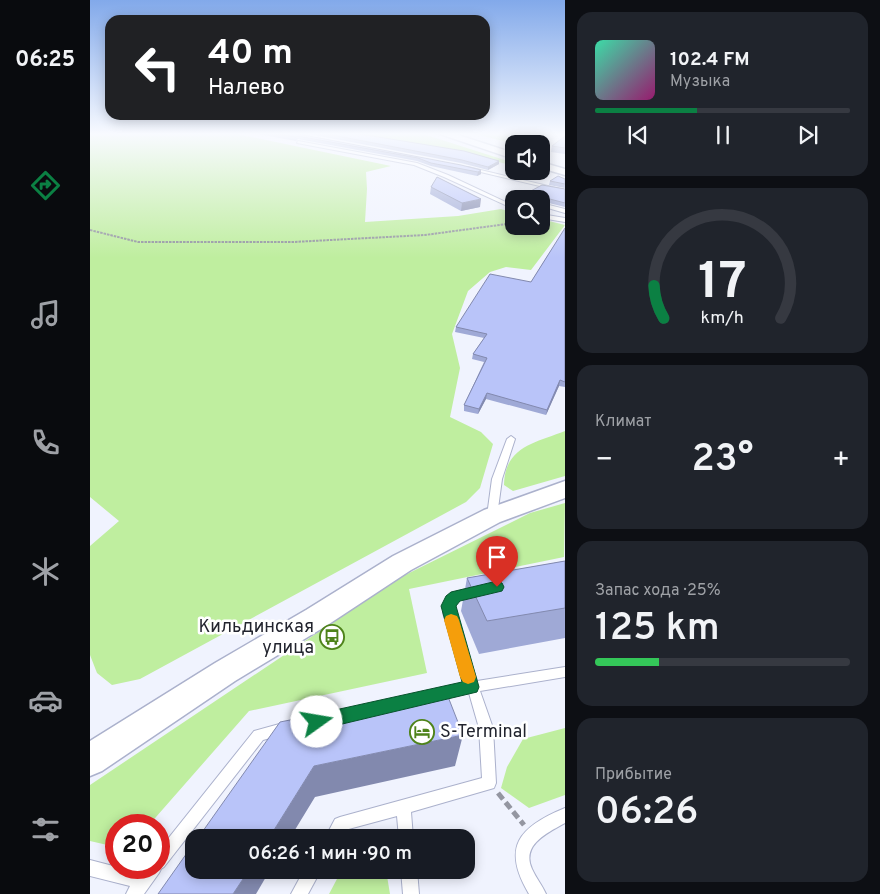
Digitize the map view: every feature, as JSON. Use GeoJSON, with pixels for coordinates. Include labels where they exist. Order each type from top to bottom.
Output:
{"type":"FeatureCollection","features":[{"type":"Feature","properties":{"kind":"street"},"geometry":{"type":"LineString","coordinates":[[90,760],[225,672],[402,563],[492,516],[565,489]]}},
{"type":"Feature","properties":{"kind":"lane"},"geometry":{"type":"LineString","coordinates":[[443,175],[505,204]]}},
{"type":"Feature","properties":{"kind":"lane"},"geometry":{"type":"LineString","coordinates":[[494,175],[565,191]]}},
{"type":"Feature","properties":{"kind":"lane"},"geometry":{"type":"LineString","coordinates":[[550,206],[565,210]]}},
{"type":"Feature","properties":{"kind":"lane"},"geometry":{"type":"LineString","coordinates":[[550,218],[565,220]]}},
{"type":"Feature","properties":{"kind":"lane"},"geometry":{"type":"LineString","coordinates":[[492,516],[496,479],[511,439]]}},
{"type":"Feature","properties":{"kind":"lane"},"geometry":{"type":"LineString","coordinates":[[337,829],[340,824],[489,783],[486,728],[471,687],[449,606],[451,600],[456,596],[491,588]]}},
{"type":"Feature","properties":{"kind":"lane"},"geometry":{"type":"LineString","coordinates":[[423,698],[471,687],[565,672]]}},
{"type":"Feature","properties":{"kind":"lane"},"geometry":{"type":"LineString","coordinates":[[170,848],[259,735],[298,726]]}},
{"type":"Feature","properties":{"kind":"lane"},"geometry":{"type":"LineString","coordinates":[[403,807],[405,829]]}},
{"type":"Feature","properties":{"kind":"lane"},"geometry":{"type":"LineString","coordinates":[[538,894],[523,866],[522,853],[526,840],[532,834],[565,815]]}},
{"type":"Feature","properties":{"kind":"lane"},"geometry":{"type":"LineString","coordinates":[[90,868],[139,888]]}},
{"type":"Feature","properties":{"kind":"lane"},"geometry":{"type":"LineString","coordinates":[[299,894],[308,879]]}},
{"type":"Feature","properties":{"kind":"lane"},"geometry":{"type":"LineString","coordinates":[[410,879],[411,894]]}},
{"type":"Feature","properties":{"kind":"path"},"geometry":{"type":"LineString","coordinates":[[90,230],[138,242],[308,243],[446,233],[505,224]]}},
{"type":"Feature","properties":{"kind":"path"},"geometry":{"type":"LineString","coordinates":[[489,783],[532,834]]}},
{"type":"Feature","properties":{"kind":"green space"},"geometry":{"type":"Polygon","coordinates":[[[90,175],[366,175],[365,222],[458,216],[501,209],[505,210],[505,235],[550,235],[550,221],[565,225],[531,270],[506,267],[490,272],[468,291],[452,334],[460,368],[450,417],[481,432],[493,444],[480,488],[466,502],[140,679],[112,685],[97,673],[90,655],[90,546],[119,521],[90,497],[90,175]]]}},
{"type":"Feature","properties":{"kind":"green space"},"geometry":{"type":"Polygon","coordinates":[[[565,431],[565,476],[513,491],[504,485],[506,472],[516,454],[533,443],[565,431]]]}},
{"type":"Feature","properties":{"kind":"green space"},"geometry":{"type":"Polygon","coordinates":[[[565,503],[564,557],[409,589],[427,673],[249,711],[159,814],[105,814],[105,844],[90,841],[90,785],[399,578],[530,513],[565,503]]]}},
{"type":"Feature","properties":{"kind":"green space"},"geometry":{"type":"Polygon","coordinates":[[[565,728],[565,795],[529,808],[501,788],[507,767],[523,739],[565,728]]]}},
{"type":"Feature","properties":{"kind":"green space"},"geometry":{"type":"Polygon","coordinates":[[[337,879],[388,879],[390,894],[329,894],[337,879]]]}},
{"type":"Feature","properties":{"kind":"building"},"geometry":{"type":"Polygon","coordinates":[[[558,176],[565,179],[565,184],[550,181],[558,176]]]}},
{"type":"Feature","properties":{"kind":"building"},"geometry":{"type":"Polygon","coordinates":[[[437,177],[481,199],[462,203],[431,187],[437,177]]]}},
{"type":"Feature","properties":{"kind":"building"},"geometry":{"type":"Polygon","coordinates":[[[542,185],[565,189],[565,203],[550,199],[550,190],[533,190],[542,185]]]}},
{"type":"Feature","properties":{"kind":"building"},"geometry":{"type":"Polygon","coordinates":[[[565,228],[565,382],[560,380],[547,410],[487,393],[479,409],[464,405],[487,358],[473,354],[487,334],[456,327],[490,274],[531,282],[565,228]]]}},
{"type":"Feature","properties":{"kind":"building"},"geometry":{"type":"Polygon","coordinates":[[[565,561],[565,608],[487,621],[467,578],[565,561]]]}},
{"type":"Feature","properties":{"kind":"building"},"geometry":{"type":"Polygon","coordinates":[[[445,689],[463,735],[314,766],[275,829],[204,829],[280,722],[445,689]]]}},
{"type":"Feature","properties":{"kind":"building"},"geometry":{"type":"Polygon","coordinates":[[[185,856],[185,879],[243,879],[233,894],[158,894],[185,856]]]}},
{"type":"Feature","properties":{"kind":"slow traffic"},"geometry":{"type":"LineString","coordinates":[[451,620],[468,677]]}},
{"type":"Feature","properties":{"kind":"place","name":"Кильдинская улица"},"geometry":{"type":"Point","coordinates":[332,637]}},
{"type":"Feature","properties":{"kind":"place","name":"S-Terminal"},"geometry":{"type":"Point","coordinates":[422,732]}},
{"type":"Feature","properties":{"kind":"route"},"geometry":{"type":"LineString","coordinates":[[317,722],[471,687],[449,613],[449,606],[451,600],[456,596],[497,587]]}}]}
